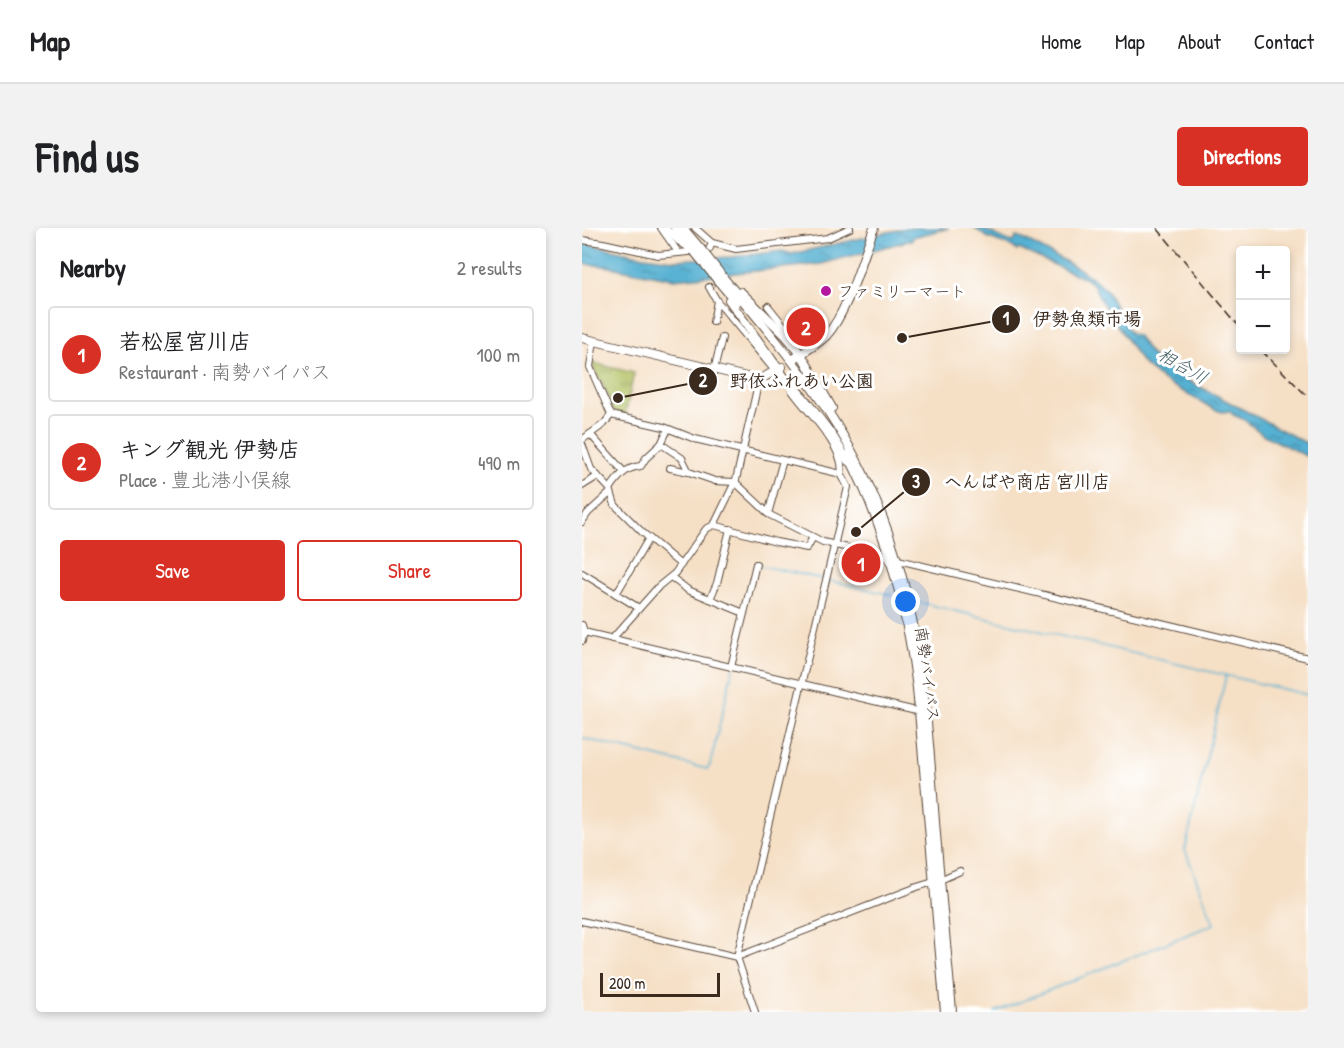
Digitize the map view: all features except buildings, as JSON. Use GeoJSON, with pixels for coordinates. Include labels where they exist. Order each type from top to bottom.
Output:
{"type":"FeatureCollection","features":[{"type":"Feature","properties":{"kind":"highway","name":"南勢バイパス"},"geometry":{"type":"LineString","coordinates":[[675,228],[697,250]]}},
{"type":"Feature","properties":{"kind":"highway","name":"南勢バイパス"},"geometry":{"type":"LineString","coordinates":[[683,228],[697,250],[804,384],[859,472],[885,525],[916,630],[926,700],[945,1012]]}},
{"type":"Feature","properties":{"kind":"highway"},"geometry":{"type":"LineString","coordinates":[[719,278],[786,336],[856,453],[859,472]]}},
{"type":"Feature","properties":{"kind":"highway"},"geometry":{"type":"LineString","coordinates":[[719,278],[778,369],[859,472]]}},
{"type":"Feature","properties":{"kind":"highway","name":"南勢バイパス"},"geometry":{"type":"LineString","coordinates":[[936,881],[952,1012]]}},
{"type":"Feature","properties":{"kind":"main road"},"geometry":{"type":"LineString","coordinates":[[798,356],[825,336],[835,323],[844,307],[874,228]]}},
{"type":"Feature","properties":{"kind":"main road"},"geometry":{"type":"LineString","coordinates":[[582,338],[759,380],[778,369]]}},
{"type":"Feature","properties":{"kind":"street"},"geometry":{"type":"LineString","coordinates":[[661,228],[678,252]]}},
{"type":"Feature","properties":{"kind":"street"},"geometry":{"type":"LineString","coordinates":[[666,228],[678,241],[697,250]]}},
{"type":"Feature","properties":{"kind":"street"},"geometry":{"type":"LineString","coordinates":[[694,228],[712,243],[731,249],[828,238],[850,228]]}},
{"type":"Feature","properties":{"kind":"street"},"geometry":{"type":"LineString","coordinates":[[582,240],[661,255],[709,250],[712,243]]}},
{"type":"Feature","properties":{"kind":"street"},"geometry":{"type":"LineString","coordinates":[[709,287],[717,301],[778,369]]}},
{"type":"Feature","properties":{"kind":"street"},"geometry":{"type":"LineString","coordinates":[[712,322],[717,301]]}},
{"type":"Feature","properties":{"kind":"street"},"geometry":{"type":"LineString","coordinates":[[768,306],[785,327],[786,336]]}},
{"type":"Feature","properties":{"kind":"street"},"geometry":{"type":"LineString","coordinates":[[714,370],[722,338]]}},
{"type":"Feature","properties":{"kind":"street"},"geometry":{"type":"LineString","coordinates":[[594,341],[590,367],[611,415]]}},
{"type":"Feature","properties":{"kind":"street"},"geometry":{"type":"LineString","coordinates":[[582,368],[590,367]]}},
{"type":"Feature","properties":{"kind":"street"},"geometry":{"type":"LineString","coordinates":[[785,378],[840,457],[841,474]]}},
{"type":"Feature","properties":{"kind":"street"},"geometry":{"type":"LineString","coordinates":[[612,639],[659,586],[671,577],[706,529],[714,525],[735,482],[759,380]]}},
{"type":"Feature","properties":{"kind":"street"},"geometry":{"type":"LineString","coordinates":[[611,415],[668,429],[694,439],[841,474],[846,481],[848,492],[737,957],[754,1012]]}},
{"type":"Feature","properties":{"kind":"street"},"geometry":{"type":"LineString","coordinates":[[611,415],[604,424],[582,442],[589,465],[610,491],[615,506],[681,565]]}},
{"type":"Feature","properties":{"kind":"street"},"geometry":{"type":"LineString","coordinates":[[582,522],[624,472],[641,466],[661,444],[668,429]]}},
{"type":"Feature","properties":{"kind":"street"},"geometry":{"type":"LineString","coordinates":[[590,434],[624,472]]}},
{"type":"Feature","properties":{"kind":"street"},"geometry":{"type":"LineString","coordinates":[[661,444],[685,460],[689,472]]}},
{"type":"Feature","properties":{"kind":"street"},"geometry":{"type":"LineString","coordinates":[[768,514],[783,460]]}},
{"type":"Feature","properties":{"kind":"street"},"geometry":{"type":"LineString","coordinates":[[670,468],[715,481],[735,482],[768,514],[823,543],[1308,658]]}},
{"type":"Feature","properties":{"kind":"street"},"geometry":{"type":"LineString","coordinates":[[846,481],[859,472]]}},
{"type":"Feature","properties":{"kind":"street"},"geometry":{"type":"LineString","coordinates":[[582,486],[598,476]]}},
{"type":"Feature","properties":{"kind":"street"},"geometry":{"type":"LineString","coordinates":[[714,525],[807,548],[813,537]]}},
{"type":"Feature","properties":{"kind":"street"},"geometry":{"type":"LineString","coordinates":[[710,599],[717,583],[730,529]]}},
{"type":"Feature","properties":{"kind":"street"},"geometry":{"type":"LineString","coordinates":[[616,594],[649,538]]}},
{"type":"Feature","properties":{"kind":"street"},"geometry":{"type":"LineString","coordinates":[[733,668],[756,564]]}},
{"type":"Feature","properties":{"kind":"street"},"geometry":{"type":"LineString","coordinates":[[582,573],[639,609]]}},
{"type":"Feature","properties":{"kind":"street"},"geometry":{"type":"LineString","coordinates":[[671,577],[683,587],[744,613]]}},
{"type":"Feature","properties":{"kind":"street"},"geometry":{"type":"LineString","coordinates":[[582,641],[583,628],[612,639],[916,711]]}},
{"type":"Feature","properties":{"kind":"street"},"geometry":{"type":"LineString","coordinates":[[582,921],[737,957],[960,871]]}},
{"type":"Feature","properties":{"kind":"green space"},"geometry":{"type":"Polygon","coordinates":[[[593,363],[634,373],[625,415],[613,411],[593,363]]]}},
{"type":"Feature","properties":{"kind":"water"},"geometry":{"type":"Polygon","coordinates":[[[906,228],[949,228],[821,264],[706,276],[673,279],[582,264],[582,243],[674,260],[732,257],[782,251],[792,254],[906,228]]]}},
{"type":"Feature","properties":{"kind":"water"},"geometry":{"type":"Polygon","coordinates":[[[974,228],[981,228],[1011,242],[1015,241],[1016,237],[1023,239],[1078,268],[1106,290],[1130,333],[1138,336],[1150,354],[1174,373],[1308,444],[1308,457],[1264,435],[1230,411],[1222,412],[1214,409],[1164,381],[1142,363],[1100,299],[1094,285],[1086,279],[1019,249],[1017,251],[1013,247],[987,237],[974,228]]]}},
{"type":"Feature","properties":{"kind":"waterway"},"geometry":{"type":"LineString","coordinates":[[758,565],[823,579]]}},
{"type":"Feature","properties":{"kind":"waterway"},"geometry":{"type":"LineString","coordinates":[[827,580],[892,595]]}},
{"type":"Feature","properties":{"kind":"waterway"},"geometry":{"type":"LineString","coordinates":[[918,602],[1308,695]]}},
{"type":"Feature","properties":{"kind":"waterway"},"geometry":{"type":"LineString","coordinates":[[582,738],[707,769],[710,765],[733,668]]}},
{"type":"Feature","properties":{"kind":"waterway"},"geometry":{"type":"LineString","coordinates":[[995,1012],[1214,924],[1185,850],[1226,676]]}},
{"type":"Feature","properties":{"kind":"railway"},"geometry":{"type":"LineString","coordinates":[[1157,228],[1236,322]]}},
{"type":"Feature","properties":{"kind":"railway"},"geometry":{"type":"LineString","coordinates":[[1265,354],[1308,397]]}},
{"type":"Feature","properties":{"kind":"place","name":"ファミリーマート"},"geometry":{"type":"Point","coordinates":[826,291]}},
{"type":"Feature","properties":{"kind":"place","name":"キング観光 伊勢店"},"geometry":{"type":"Point","coordinates":[806,327]}},
{"type":"Feature","properties":{"kind":"place","name":"伊勢魚類市場"},"geometry":{"type":"Point","coordinates":[902,338]}},
{"type":"Feature","properties":{"kind":"place","name":"野依ふれあい公園"},"geometry":{"type":"Point","coordinates":[618,398]}},
{"type":"Feature","properties":{"kind":"place","name":"へんばや商店 宮川店"},"geometry":{"type":"Point","coordinates":[856,532]}},
{"type":"Feature","properties":{"kind":"place","name":"若松屋宮川店"},"geometry":{"type":"Point","coordinates":[861,563]}},
{"type":"Feature","properties":{"kind":"water label","name":"相合川"},"geometry":{"type":"Point","coordinates":[1183,366]}}]}
